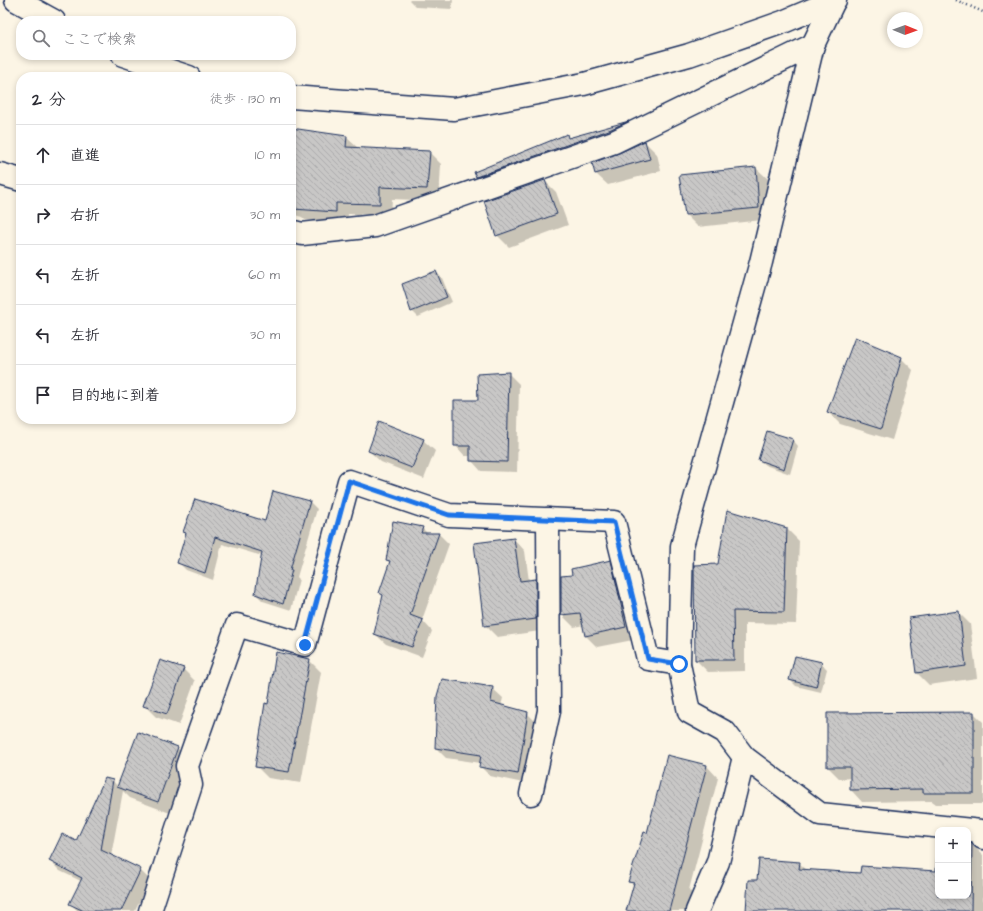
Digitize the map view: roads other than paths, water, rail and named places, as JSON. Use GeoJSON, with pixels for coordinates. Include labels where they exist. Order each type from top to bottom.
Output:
{"type":"FeatureCollection","features":[{"type":"Feature","properties":{"kind":"street"},"geometry":{"type":"LineString","coordinates":[[16,0],[45,16]]}},
{"type":"Feature","properties":{"kind":"street"},"geometry":{"type":"LineString","coordinates":[[834,0],[813,45],[761,262],[682,546],[679,664],[689,712],[725,732],[744,757],[820,814],[981,831],[983,838]]}},
{"type":"Feature","properties":{"kind":"street"},"geometry":{"type":"LineString","coordinates":[[296,97],[454,108],[584,84],[682,57],[783,22],[834,0]]}},
{"type":"Feature","properties":{"kind":"street"},"geometry":{"type":"LineString","coordinates":[[296,232],[302,234],[375,226],[614,142],[813,45]]}},
{"type":"Feature","properties":{"kind":"street"},"geometry":{"type":"LineString","coordinates":[[138,60],[174,72]]}},
{"type":"Feature","properties":{"kind":"street"},"geometry":{"type":"LineString","coordinates":[[0,174],[16,179]]}},
{"type":"Feature","properties":{"kind":"street"},"geometry":{"type":"LineString","coordinates":[[150,911],[191,785],[187,766],[237,626],[305,645],[349,481],[449,515],[614,522],[648,659],[679,664]]}},
{"type":"Feature","properties":{"kind":"street"},"geometry":{"type":"LineString","coordinates":[[531,794],[549,711],[548,520]]}},
{"type":"Feature","properties":{"kind":"street"},"geometry":{"type":"LineString","coordinates":[[697,911],[718,862],[744,757]]}}]}
